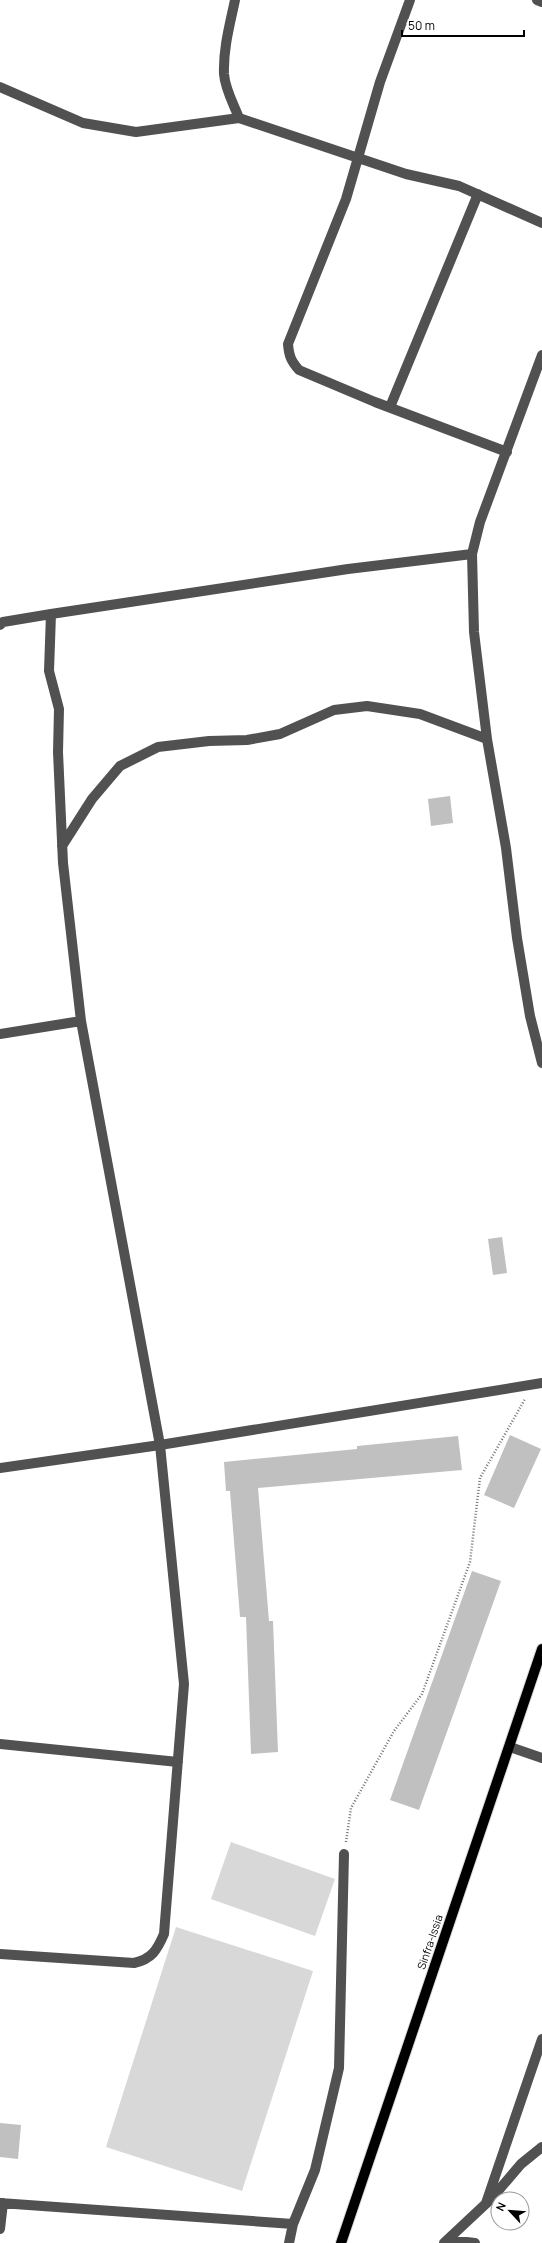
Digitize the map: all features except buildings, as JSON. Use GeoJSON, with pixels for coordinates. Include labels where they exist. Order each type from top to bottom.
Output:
{"type":"FeatureCollection","features":[{"type":"Feature","properties":{"kind":"main road","name":"Sinfra-Issia"},"geometry":{"type":"LineString","coordinates":[[341,2243],[542,1649]]}},
{"type":"Feature","properties":{"kind":"street"},"geometry":{"type":"LineString","coordinates":[[235,0],[227,40],[224,75],[230,96],[239,118]]}},
{"type":"Feature","properties":{"kind":"street"},"geometry":{"type":"LineString","coordinates":[[410,0],[380,82],[346,199],[329,247],[288,344],[289,355],[291,362],[299,370],[507,452]]}},
{"type":"Feature","properties":{"kind":"street"},"geometry":{"type":"LineString","coordinates":[[537,0],[542,2]]}},
{"type":"Feature","properties":{"kind":"street"},"geometry":{"type":"LineString","coordinates":[[0,87],[83,123],[136,132],[239,118],[406,174],[459,186],[542,223]]}},
{"type":"Feature","properties":{"kind":"street"},"geometry":{"type":"LineString","coordinates":[[390,407],[478,194]]}},
{"type":"Feature","properties":{"kind":"street"},"geometry":{"type":"LineString","coordinates":[[542,355],[480,522],[472,554],[474,632],[487,739],[506,848],[517,938],[530,1016],[542,1063]]}},
{"type":"Feature","properties":{"kind":"street"},"geometry":{"type":"LineString","coordinates":[[0,625],[3,622],[51,614],[348,569],[472,554]]}},
{"type":"Feature","properties":{"kind":"street"},"geometry":{"type":"LineString","coordinates":[[0,1954],[134,1963],[150,1957],[158,1947],[164,1934],[184,1684],[160,1445],[81,1021],[62,846],[58,752],[58,708],[49,671],[51,614]]}},
{"type":"Feature","properties":{"kind":"street"},"geometry":{"type":"LineString","coordinates":[[62,846],[92,799],[120,766],[158,747],[209,741],[247,740],[274,735],[334,710],[368,706],[420,714],[487,739]]}},
{"type":"Feature","properties":{"kind":"street"},"geometry":{"type":"LineString","coordinates":[[0,1034],[81,1021]]}},
{"type":"Feature","properties":{"kind":"street"},"geometry":{"type":"LineString","coordinates":[[0,1468],[160,1445],[538,1384]]}},
{"type":"Feature","properties":{"kind":"street"},"geometry":{"type":"LineString","coordinates":[[0,1744],[178,1762]]}},
{"type":"Feature","properties":{"kind":"street"},"geometry":{"type":"LineString","coordinates":[[510,1747],[542,1758]]}},
{"type":"Feature","properties":{"kind":"street"},"geometry":{"type":"LineString","coordinates":[[288,2243],[293,2224],[315,2170],[339,2068],[344,1854]]}},
{"type":"Feature","properties":{"kind":"street"},"geometry":{"type":"LineString","coordinates":[[486,2204],[542,2039]]}},
{"type":"Feature","properties":{"kind":"street"},"geometry":{"type":"LineString","coordinates":[[447,2242],[486,2204],[521,2164],[542,2146]]}},
{"type":"Feature","properties":{"kind":"street"},"geometry":{"type":"LineString","coordinates":[[0,2230],[2,2203],[293,2224]]}},
{"type":"Feature","properties":{"kind":"street"},"geometry":{"type":"LineString","coordinates":[[447,2242],[476,2243]]}},
{"type":"Feature","properties":{"kind":"path"},"geometry":{"type":"LineString","coordinates":[[344,1854],[351,1808],[394,1731],[422,1694],[467,1569],[480,1478],[538,1384]]}},
{"type":"Feature","properties":{"kind":"shaded area"},"geometry":{"type":"Polygon","coordinates":[[[231,1842],[335,1879],[315,1936],[211,1899],[231,1842]]]}},
{"type":"Feature","properties":{"kind":"shaded area"},"geometry":{"type":"Polygon","coordinates":[[[176,1927],[313,1971],[242,2191],[106,2147],[176,1927]]]}}]}
